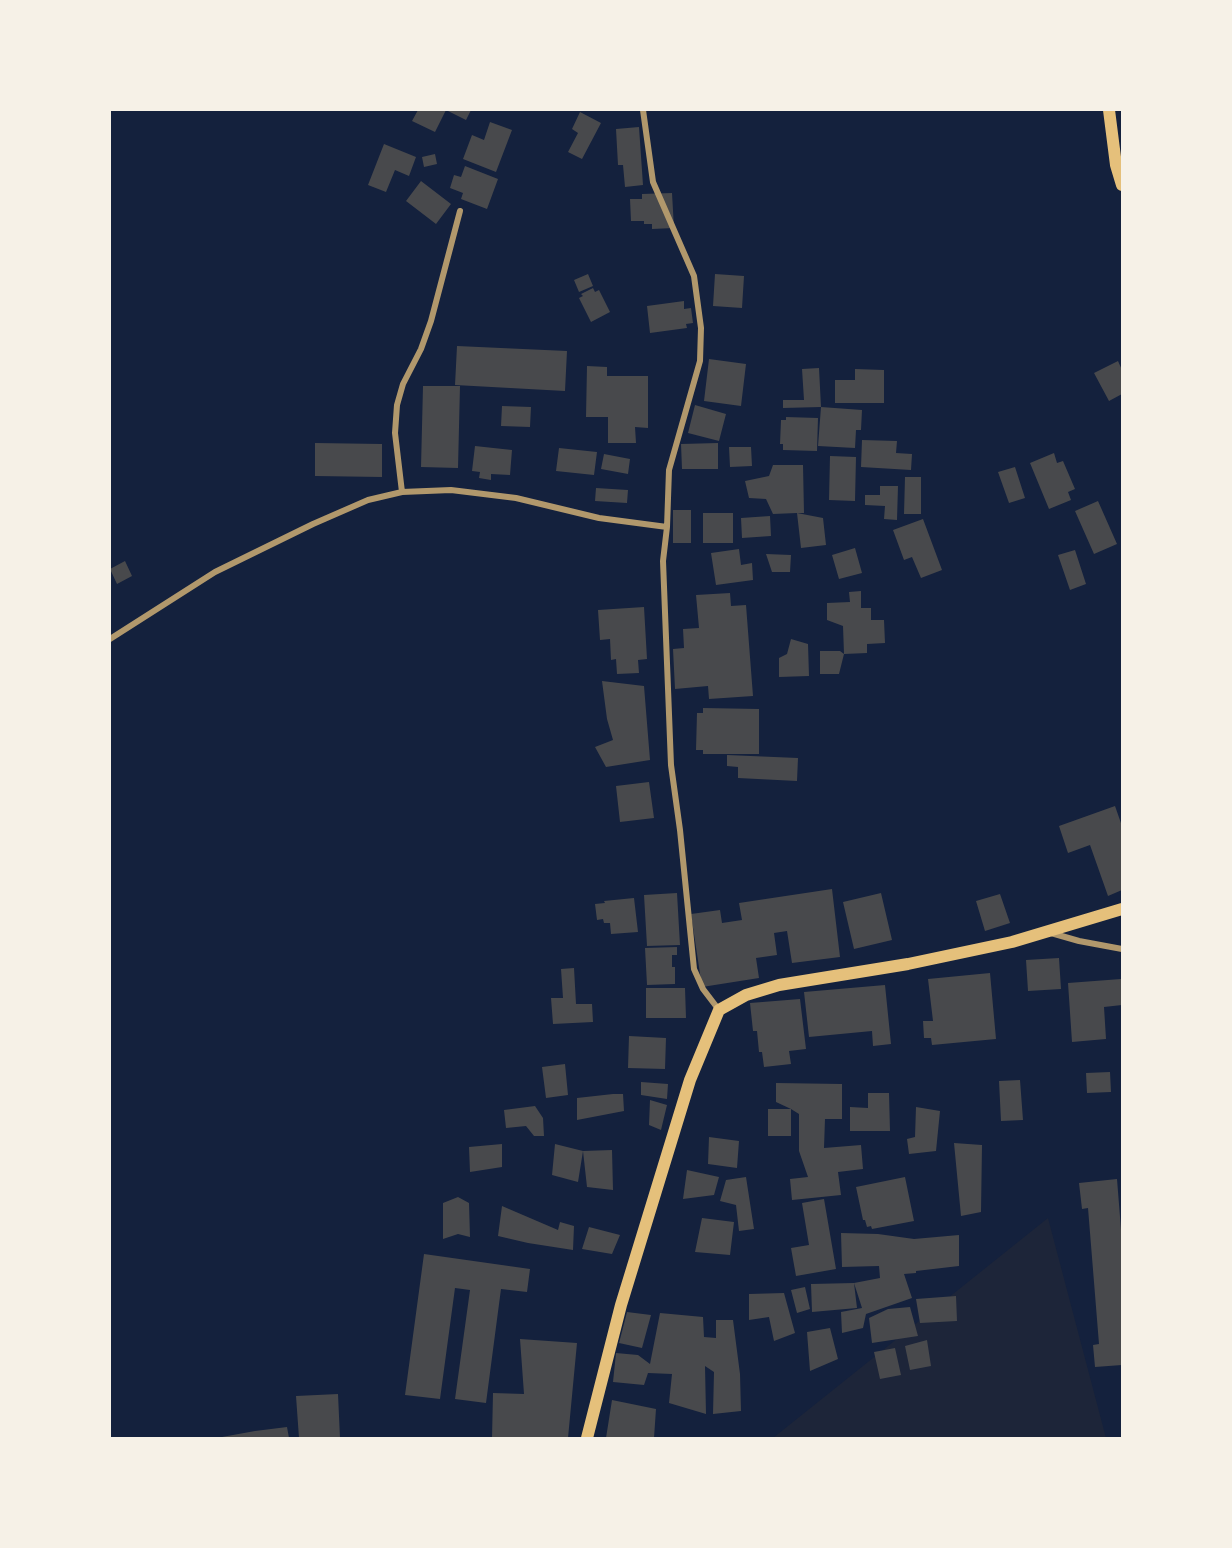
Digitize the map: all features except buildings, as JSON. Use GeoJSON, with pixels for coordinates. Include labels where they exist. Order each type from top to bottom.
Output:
{"type":"FeatureCollection","features":[{"type":"Feature","properties":{"kind":"main road"},"geometry":{"type":"LineString","coordinates":[[1109,110],[1116,165],[1122,185]]}},
{"type":"Feature","properties":{"kind":"main road"},"geometry":{"type":"LineString","coordinates":[[587,1438],[621,1305],[690,1080],[719,1011],[746,995],[779,985],[908,964],[1012,942],[1122,909]]}},
{"type":"Feature","properties":{"kind":"street"},"geometry":{"type":"LineString","coordinates":[[643,110],[653,182],[694,276],[701,328],[700,361],[669,470],[663,561],[671,765],[694,969],[708,998],[719,1011]]}},
{"type":"Feature","properties":{"kind":"street"},"geometry":{"type":"LineString","coordinates":[[402,492],[395,434],[397,405],[403,384],[421,349],[431,321],[460,211]]}},
{"type":"Feature","properties":{"kind":"street"},"geometry":{"type":"LineString","coordinates":[[110,639],[215,572],[368,500],[402,492],[451,490],[516,498],[598,518],[667,527]]}},
{"type":"Feature","properties":{"kind":"street"},"geometry":{"type":"LineString","coordinates":[[1048,932],[1079,942],[1122,949]]}},
{"type":"Feature","properties":{"kind":"shaded area"},"geometry":{"type":"Polygon","coordinates":[[[1048,1218],[1106,1438],[773,1438],[1048,1218]]]}}]}
